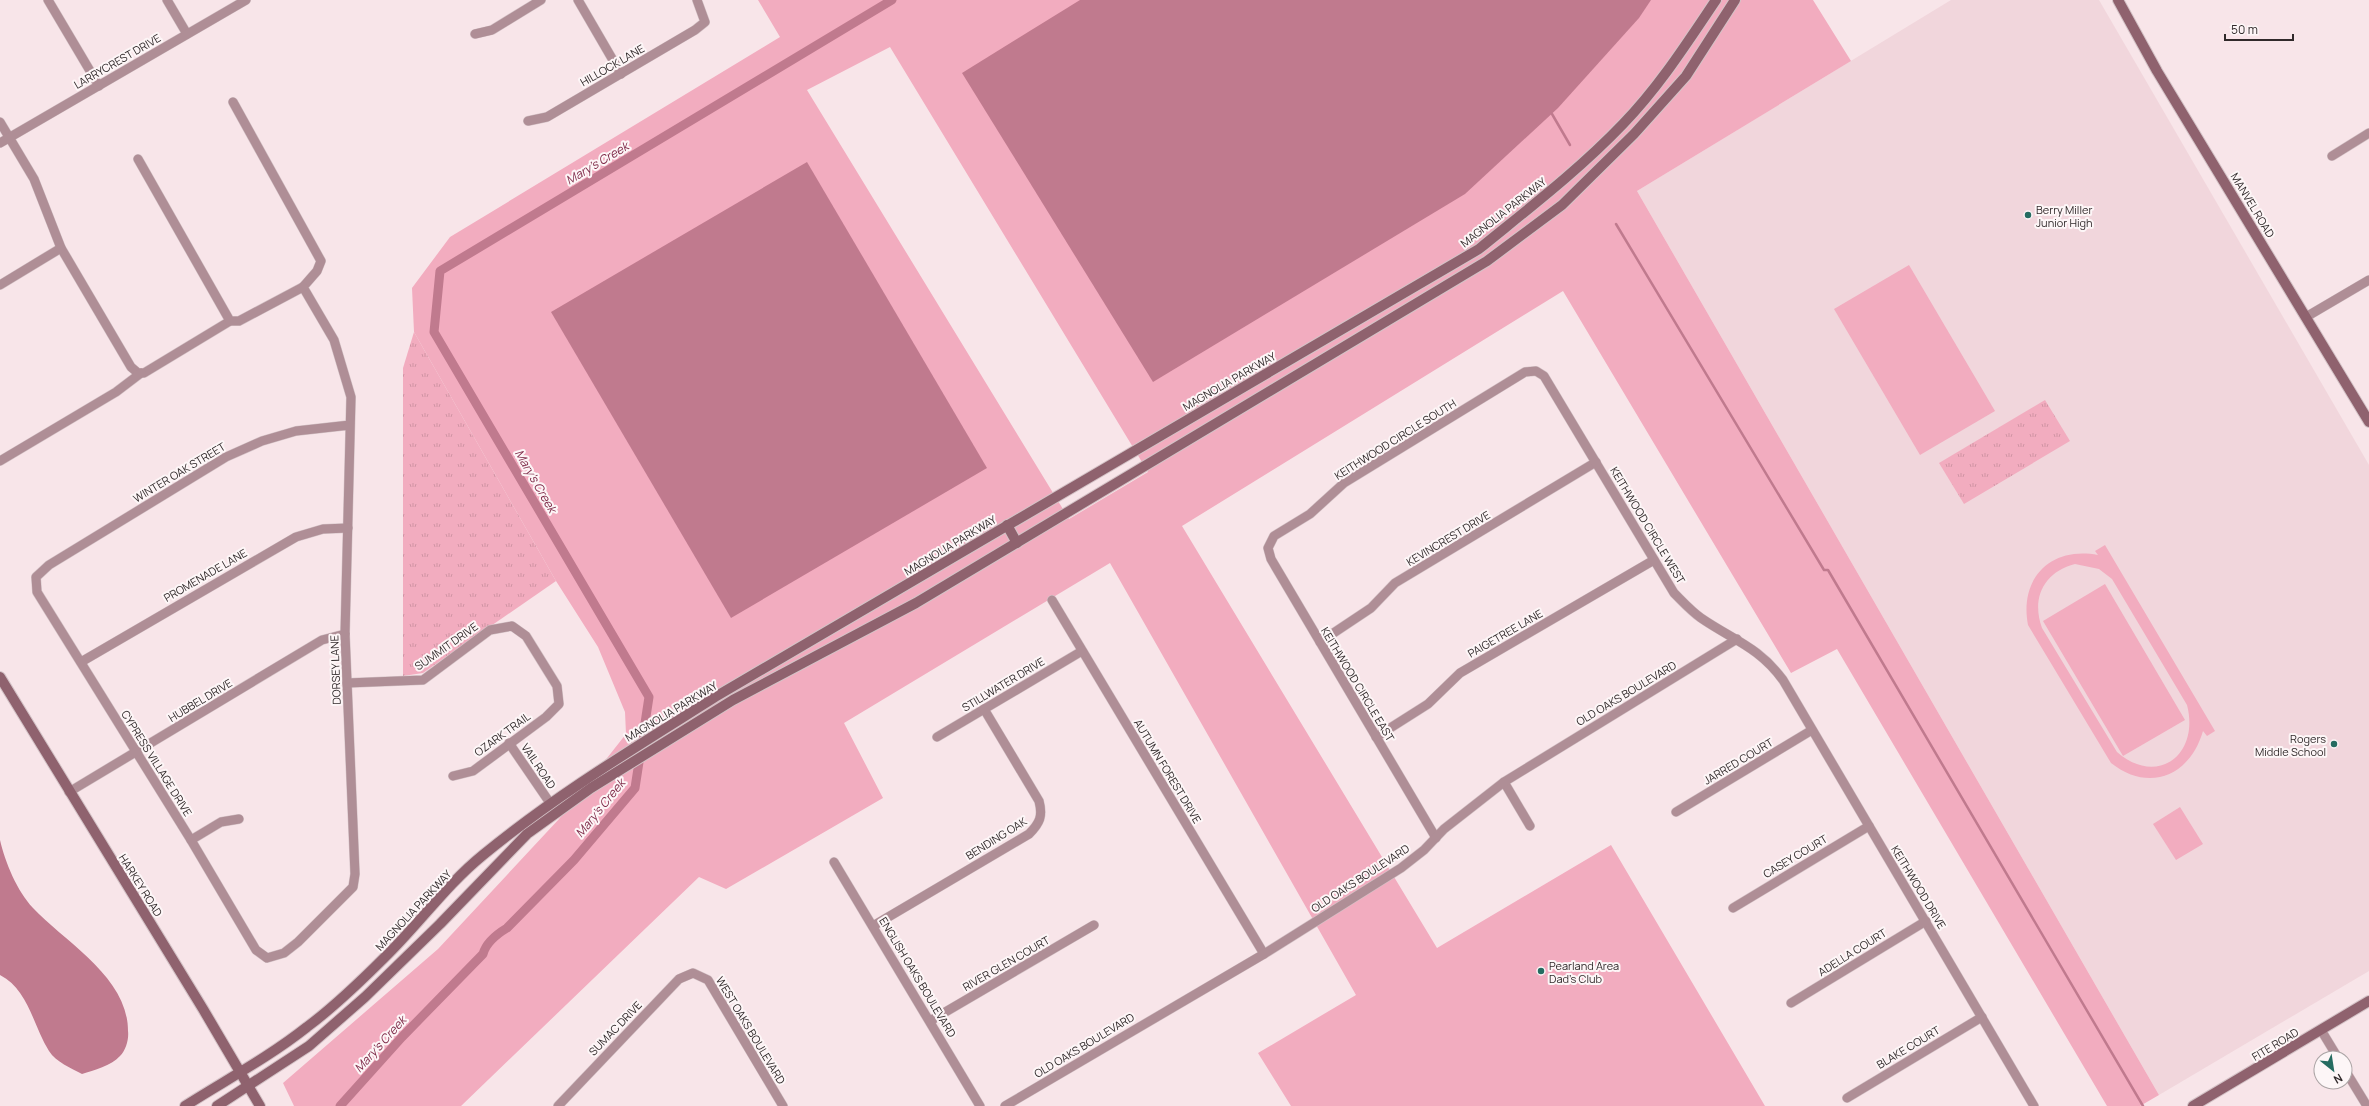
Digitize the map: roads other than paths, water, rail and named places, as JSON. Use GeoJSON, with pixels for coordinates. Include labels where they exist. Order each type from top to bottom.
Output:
{"type":"FeatureCollection","features":[{"type":"Feature","properties":{"kind":"street"},"geometry":{"type":"LineString","coordinates":[[48,0],[99,86]]}},
{"type":"Feature","properties":{"kind":"street"},"geometry":{"type":"LineString","coordinates":[[167,0],[187,34]]}},
{"type":"Feature","properties":{"kind":"street","name":"LARRYCREST DRIVE"},"geometry":{"type":"LineString","coordinates":[[0,143],[246,0]]}},
{"type":"Feature","properties":{"kind":"street"},"geometry":{"type":"LineString","coordinates":[[475,34],[492,30],[541,0]]}},
{"type":"Feature","properties":{"kind":"street"},"geometry":{"type":"LineString","coordinates":[[578,0],[621,74]]}},
{"type":"Feature","properties":{"kind":"street","name":"HILLOCK LANE"},"geometry":{"type":"LineString","coordinates":[[528,122],[547,117],[695,30],[705,22],[697,0]]}},
{"type":"Feature","properties":{"kind":"street","name":"MAGNOLIA PARKWAY"},"geometry":{"type":"LineString","coordinates":[[185,1106],[273,1052],[309,1026],[386,957],[440,897],[482,856],[550,803],[600,768],[1007,525],[1479,249],[1551,191],[1624,124],[1673,64],[1716,0]]}},
{"type":"Feature","properties":{"kind":"street"},"geometry":{"type":"LineString","coordinates":[[217,1106],[309,1046],[365,997],[440,924],[527,834],[608,777],[733,700],[916,603],[1487,261],[1562,205],[1651,116],[1686,76],[1735,0]]}},
{"type":"Feature","properties":{"kind":"street","name":"MANVEL ROAD"},"geometry":{"type":"LineString","coordinates":[[2118,0],[2157,70],[2369,422]]}},
{"type":"Feature","properties":{"kind":"street"},"geometry":{"type":"LineString","coordinates":[[0,461],[116,392],[141,373],[144,373],[230,321],[239,321],[303,287],[317,271],[321,260],[233,102]]}},
{"type":"Feature","properties":{"kind":"street"},"geometry":{"type":"LineString","coordinates":[[1639,105],[1651,116]]}},
{"type":"Feature","properties":{"kind":"street"},"geometry":{"type":"LineString","coordinates":[[0,122],[34,179],[61,248],[131,367],[141,373]]}},
{"type":"Feature","properties":{"kind":"street"},"geometry":{"type":"LineString","coordinates":[[2332,156],[2369,133]]}},
{"type":"Feature","properties":{"kind":"street"},"geometry":{"type":"LineString","coordinates":[[138,158],[230,321]]}},
{"type":"Feature","properties":{"kind":"street"},"geometry":{"type":"LineString","coordinates":[[1492,238],[1502,250]]}},
{"type":"Feature","properties":{"kind":"street"},"geometry":{"type":"LineString","coordinates":[[0,285],[61,248]]}},
{"type":"Feature","properties":{"kind":"street"},"geometry":{"type":"LineString","coordinates":[[2306,317],[2369,280]]}},
{"type":"Feature","properties":{"kind":"street","name":"DORSEY LANE"},"geometry":{"type":"LineString","coordinates":[[267,958],[284,954],[298,942],[353,887],[355,874],[346,634],[351,398],[334,340],[303,287]]}},
{"type":"Feature","properties":{"kind":"street","name":"KEITHWOOD CIRCLE SOUTH"},"geometry":{"type":"LineString","coordinates":[[1271,540],[1310,514],[1344,483],[1524,372],[1530,370],[1539,372]]}},
{"type":"Feature","properties":{"kind":"street","name":"KEITHWOOD CIRCLE WEST"},"geometry":{"type":"LineString","coordinates":[[1539,372],[1544,376],[1674,593],[1700,618],[1737,639],[1764,657],[1783,680]]}},
{"type":"Feature","properties":{"kind":"street","name":"WINTER OAK STREET"},"geometry":{"type":"LineString","coordinates":[[36,577],[49,565],[226,457],[262,441],[296,431],[350,425]]}},
{"type":"Feature","properties":{"kind":"street"},"geometry":{"type":"LineString","coordinates":[[1153,440],[1162,456]]}},
{"type":"Feature","properties":{"kind":"street","name":"KEVINCREST DRIVE"},"geometry":{"type":"LineString","coordinates":[[1320,642],[1371,608],[1395,583],[1596,462]]}},
{"type":"Feature","properties":{"kind":"street"},"geometry":{"type":"LineString","coordinates":[[1007,525],[1017,543]]}},
{"type":"Feature","properties":{"kind":"street","name":"PROMENADE LANE"},"geometry":{"type":"LineString","coordinates":[[81,662],[296,537],[323,528],[348,528]]}},
{"type":"Feature","properties":{"kind":"street","name":"KEITHWOOD CIRCLE EAST"},"geometry":{"type":"LineString","coordinates":[[1271,540],[1268,548],[1271,560],[1436,838]]}},
{"type":"Feature","properties":{"kind":"street","name":"PAIGETREE LANE"},"geometry":{"type":"LineString","coordinates":[[1376,737],[1428,704],[1460,673],[1654,560]]}},
{"type":"Feature","properties":{"kind":"street","name":"CYPRESS VILLAGE DRIVE"},"geometry":{"type":"LineString","coordinates":[[36,577],[37,592],[191,840],[256,950],[267,958]]}},
{"type":"Feature","properties":{"kind":"street","name":"AUTUMN FOREST DRIVE"},"geometry":{"type":"LineString","coordinates":[[1052,600],[1264,954]]}},
{"type":"Feature","properties":{"kind":"street","name":"SUMMIT DRIVE"},"geometry":{"type":"LineString","coordinates":[[347,683],[423,680],[490,630],[512,626],[526,636],[557,686],[559,704]]}},
{"type":"Feature","properties":{"kind":"street","name":"HUBBEL DRIVE"},"geometry":{"type":"LineString","coordinates":[[69,792],[322,640],[346,634]]}},
{"type":"Feature","properties":{"kind":"street","name":"OLD OAKS BOULEVARD"},"geometry":{"type":"LineString","coordinates":[[1005,1106],[1264,954],[1401,868],[1436,838],[1444,829],[1504,782],[1737,639]]}},
{"type":"Feature","properties":{"kind":"street","name":"STILLWATER DRIVE"},"geometry":{"type":"LineString","coordinates":[[937,737],[1082,651]]}},
{"type":"Feature","properties":{"kind":"street","name":"HARKEY ROAD"},"geometry":{"type":"LineString","coordinates":[[0,677],[260,1106]]}},
{"type":"Feature","properties":{"kind":"street","name":"KEITHWOOD DRIVE"},"geometry":{"type":"LineString","coordinates":[[1783,680],[2034,1106]]}},
{"type":"Feature","properties":{"kind":"street","name":"OZARK TRAIL"},"geometry":{"type":"LineString","coordinates":[[454,776],[472,771],[546,717],[559,704]]}},
{"type":"Feature","properties":{"kind":"street","name":"BENDING OAK"},"geometry":{"type":"LineString","coordinates":[[873,926],[1029,834],[1039,824],[1042,813],[1040,801],[984,709]]}},
{"type":"Feature","properties":{"kind":"street","name":"JARRED COURT"},"geometry":{"type":"LineString","coordinates":[[1676,812],[1812,730]]}},
{"type":"Feature","properties":{"kind":"street","name":"VAIL ROAD"},"geometry":{"type":"LineString","coordinates":[[509,743],[550,803]]}},
{"type":"Feature","properties":{"kind":"street"},"geometry":{"type":"LineString","coordinates":[[1504,782],[1530,826]]}},
{"type":"Feature","properties":{"kind":"street"},"geometry":{"type":"LineString","coordinates":[[191,840],[221,822],[239,819]]}},
{"type":"Feature","properties":{"kind":"street","name":"CASEY COURT"},"geometry":{"type":"LineString","coordinates":[[1733,908],[1869,826]]}},
{"type":"Feature","properties":{"kind":"street","name":"ENGLISH OAKS BOULEVARD"},"geometry":{"type":"LineString","coordinates":[[834,862],[980,1106]]}},
{"type":"Feature","properties":{"kind":"street","name":"ADELLA COURT"},"geometry":{"type":"LineString","coordinates":[[1791,1003],[1926,921]]}},
{"type":"Feature","properties":{"kind":"street","name":"RIVER GLEN COURT"},"geometry":{"type":"LineString","coordinates":[[930,1021],[1094,925]]}},
{"type":"Feature","properties":{"kind":"street","name":"SUMAC DRIVE"},"geometry":{"type":"LineString","coordinates":[[558,1106],[679,979],[693,973]]}},
{"type":"Feature","properties":{"kind":"street","name":"WEST OAKS BOULEVARD"},"geometry":{"type":"LineString","coordinates":[[693,973],[708,980],[783,1106]]}},
{"type":"Feature","properties":{"kind":"street","name":"FITE ROAD"},"geometry":{"type":"LineString","coordinates":[[2193,1106],[2369,1001]]}},
{"type":"Feature","properties":{"kind":"street","name":"BLAKE COURT"},"geometry":{"type":"LineString","coordinates":[[1847,1098],[1982,1017]]}},
{"type":"Feature","properties":{"kind":"street"},"geometry":{"type":"LineString","coordinates":[[2321,1030],[2333,1050]]}},
{"type":"Feature","properties":{"kind":"street"},"geometry":{"type":"LineString","coordinates":[[2353,1083],[2367,1106]]}},
{"type":"Feature","properties":{"kind":"waterway","name":"Mary's Creek"},"geometry":{"type":"LineString","coordinates":[[340,1106],[402,1037],[483,954],[484,950],[492,939],[507,928],[574,860],[635,788],[649,697],[434,332],[440,271],[892,0]]}},
{"type":"Feature","properties":{"kind":"waterway"},"geometry":{"type":"LineString","coordinates":[[1552,114],[1570,145]]}},
{"type":"Feature","properties":{"kind":"waterway"},"geometry":{"type":"LineString","coordinates":[[1616,224],[1824,570],[1828,570],[2143,1106]]}},
{"type":"Feature","properties":{"kind":"place","name":"Berry Miller Junior High"},"geometry":{"type":"Point","coordinates":[2028,215]}},
{"type":"Feature","properties":{"kind":"place","name":"Rogers Middle School"},"geometry":{"type":"Point","coordinates":[2334,744]}},
{"type":"Feature","properties":{"kind":"place","name":"Pearland Area Dad's Club"},"geometry":{"type":"Point","coordinates":[1541,971]}}]}
